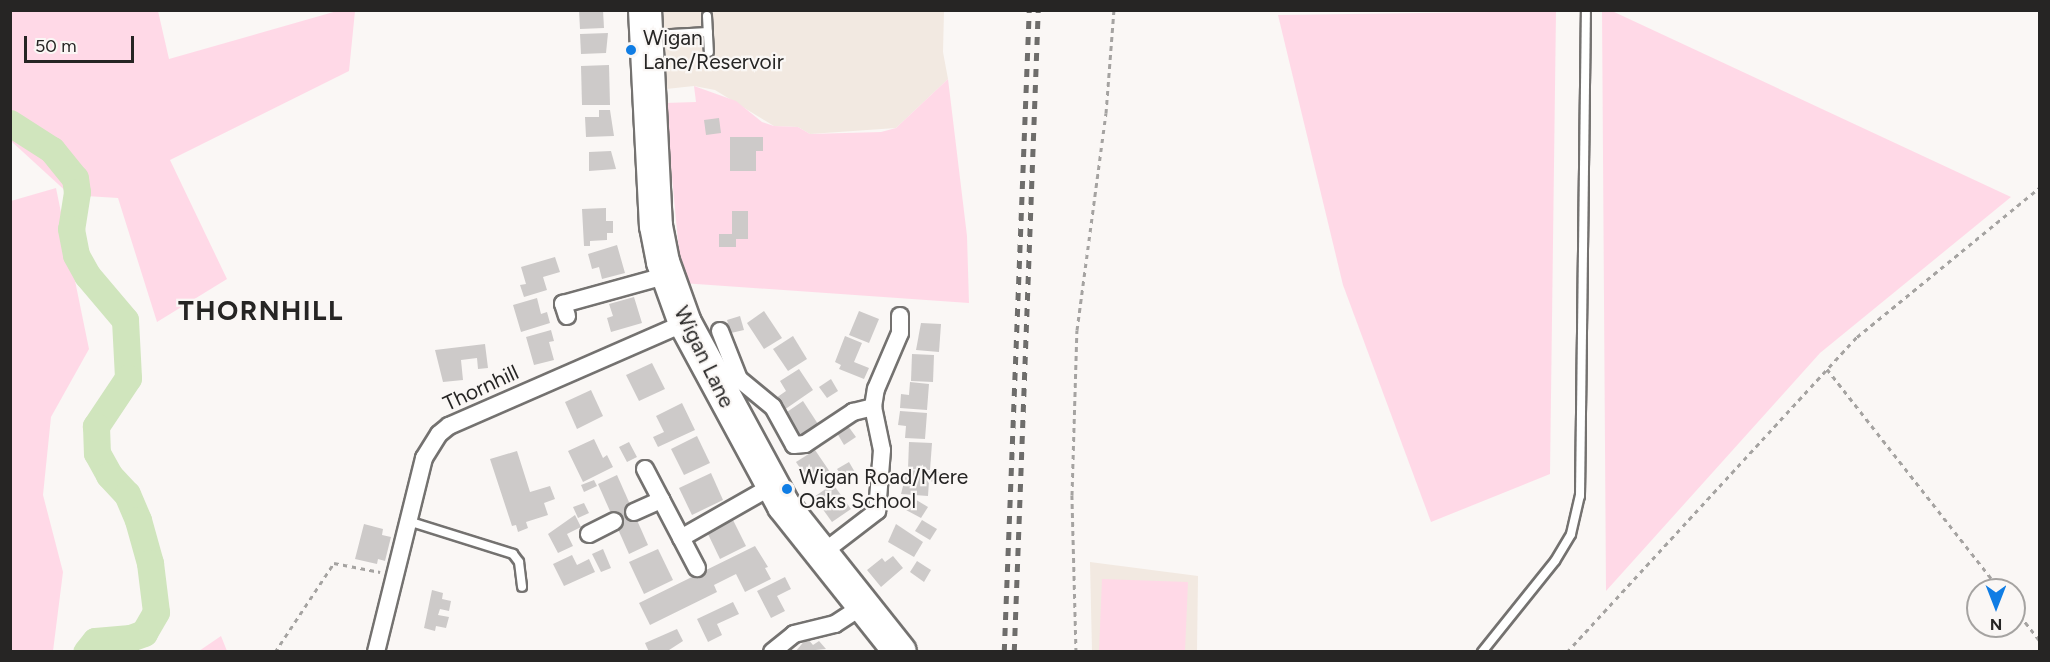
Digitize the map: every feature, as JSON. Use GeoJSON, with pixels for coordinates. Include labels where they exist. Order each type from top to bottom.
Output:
{"type":"FeatureCollection","features":[{"type":"Feature","properties":{"kind":"highway","name":"Wigan Lane"},"geometry":{"type":"LineString","coordinates":[[646,23],[657,226],[668,275],[685,323],[772,486],[821,554],[900,651]]}},
{"type":"Feature","properties":{"kind":"street"},"geometry":{"type":"LineString","coordinates":[[567,316],[563,304],[668,275]]}},
{"type":"Feature","properties":{"kind":"street"},"geometry":{"type":"LineString","coordinates":[[821,554],[877,511],[882,450],[873,407],[879,380],[900,333],[900,316]]}},
{"type":"Feature","properties":{"kind":"street","name":"Thornhill"},"geometry":{"type":"LineString","coordinates":[[376,651],[424,458],[431,443],[449,426],[685,323]]}},
{"type":"Feature","properties":{"kind":"street"},"geometry":{"type":"LineString","coordinates":[[720,331],[739,379],[773,407],[794,445],[806,444],[853,412],[873,407]]}},
{"type":"Feature","properties":{"kind":"street"},"geometry":{"type":"LineString","coordinates":[[645,469],[697,568]]}},
{"type":"Feature","properties":{"kind":"street"},"geometry":{"type":"LineString","coordinates":[[681,538],[772,486]]}},
{"type":"Feature","properties":{"kind":"street"},"geometry":{"type":"LineString","coordinates":[[634,512],[661,500]]}},
{"type":"Feature","properties":{"kind":"street"},"geometry":{"type":"LineString","coordinates":[[589,534],[614,521]]}},
{"type":"Feature","properties":{"kind":"street"},"geometry":{"type":"LineString","coordinates":[[772,651],[794,634],[835,624],[863,606]]}},
{"type":"Feature","properties":{"kind":"lane"},"geometry":{"type":"LineString","coordinates":[[1482,651],[1556,561],[1571,534],[1580,496],[1586,10]]}},
{"type":"Feature","properties":{"kind":"lane"},"geometry":{"type":"LineString","coordinates":[[707,16],[709,52]]}},
{"type":"Feature","properties":{"kind":"lane"},"geometry":{"type":"LineString","coordinates":[[646,23],[708,32]]}},
{"type":"Feature","properties":{"kind":"lane"},"geometry":{"type":"LineString","coordinates":[[408,521],[513,554],[519,562],[522,587]]}},
{"type":"Feature","properties":{"kind":"path"},"geometry":{"type":"LineString","coordinates":[[1076,651],[1071,495],[1077,330],[1106,113],[1114,10]]}},
{"type":"Feature","properties":{"kind":"path"},"geometry":{"type":"LineString","coordinates":[[1567,651],[1827,369],[1885,312],[2040,187]]}},
{"type":"Feature","properties":{"kind":"path"},"geometry":{"type":"LineString","coordinates":[[1827,369],[1991,578]]}},
{"type":"Feature","properties":{"kind":"path"},"geometry":{"type":"LineString","coordinates":[[275,651],[334,563],[394,575]]}},
{"type":"Feature","properties":{"kind":"path"},"geometry":{"type":"LineString","coordinates":[[2026,623],[2040,641]]}},
{"type":"Feature","properties":{"kind":"shaded area"},"geometry":{"type":"Polygon","coordinates":[[[11,10],[158,11],[169,59],[337,11],[355,11],[349,71],[170,160],[227,279],[157,322],[118,198],[70,195],[11,141],[11,10]]]}},
{"type":"Feature","properties":{"kind":"shaded area"},"geometry":{"type":"Polygon","coordinates":[[[658,11],[944,11],[943,52],[948,79],[896,128],[810,134],[798,127],[774,126],[715,90],[694,86],[666,89],[658,11]]]}},
{"type":"Feature","properties":{"kind":"shaded area"},"geometry":{"type":"Polygon","coordinates":[[[1556,11],[1550,474],[1431,522],[1343,285],[1278,15],[1556,11]]]}},
{"type":"Feature","properties":{"kind":"shaded area"},"geometry":{"type":"Polygon","coordinates":[[[1602,11],[1612,11],[2011,197],[1820,353],[1606,591],[1602,11]]]}},
{"type":"Feature","properties":{"kind":"shaded area"},"geometry":{"type":"Polygon","coordinates":[[[948,79],[967,236],[969,303],[682,283],[665,103],[696,102],[694,86],[736,101],[762,122],[774,126],[798,127],[810,134],[881,132],[896,128],[948,79]]]}},
{"type":"Feature","properties":{"kind":"shaded area"},"geometry":{"type":"Polygon","coordinates":[[[56,188],[89,349],[51,417],[43,495],[63,572],[53,651],[11,651],[11,201],[56,188]]]}},
{"type":"Feature","properties":{"kind":"shaded area"},"geometry":{"type":"Polygon","coordinates":[[[1090,562],[1198,576],[1197,651],[1092,651],[1090,562]]]}},
{"type":"Feature","properties":{"kind":"shaded area"},"geometry":{"type":"Polygon","coordinates":[[[1102,579],[1188,582],[1185,651],[1099,651],[1102,579]]]}},
{"type":"Feature","properties":{"kind":"shaded area"},"geometry":{"type":"Polygon","coordinates":[[[221,636],[227,651],[199,651],[221,636]]]}},
{"type":"Feature","properties":{"kind":"building"},"geometry":{"type":"Polygon","coordinates":[[[579,10],[603,10],[604,28],[580,29],[579,10]]]}},
{"type":"Feature","properties":{"kind":"building"},"geometry":{"type":"Polygon","coordinates":[[[608,33],[606,53],[581,54],[580,34],[608,33]]]}},
{"type":"Feature","properties":{"kind":"building"},"geometry":{"type":"Polygon","coordinates":[[[609,65],[610,105],[582,105],[581,66],[609,65]]]}},
{"type":"Feature","properties":{"kind":"building"},"geometry":{"type":"Polygon","coordinates":[[[599,110],[610,110],[614,136],[586,137],[585,117],[599,117],[599,110]]]}},
{"type":"Feature","properties":{"kind":"building"},"geometry":{"type":"Polygon","coordinates":[[[719,118],[721,133],[706,135],[704,120],[719,118]]]}},
{"type":"Feature","properties":{"kind":"building"},"geometry":{"type":"Polygon","coordinates":[[[730,137],[763,137],[763,151],[756,151],[756,171],[730,171],[730,137]]]}},
{"type":"Feature","properties":{"kind":"building"},"geometry":{"type":"Polygon","coordinates":[[[611,151],[616,169],[589,171],[589,152],[611,151]]]}},
{"type":"Feature","properties":{"kind":"building"},"geometry":{"type":"Polygon","coordinates":[[[606,208],[606,221],[613,221],[613,233],[607,233],[607,240],[590,241],[590,246],[584,246],[582,209],[606,208]]]}},
{"type":"Feature","properties":{"kind":"building"},"geometry":{"type":"Polygon","coordinates":[[[732,211],[748,211],[748,239],[736,239],[736,247],[719,247],[719,234],[732,234],[732,211]]]}},
{"type":"Feature","properties":{"kind":"building"},"geometry":{"type":"Polygon","coordinates":[[[617,245],[625,273],[602,279],[599,267],[592,269],[588,254],[617,245]]]}},
{"type":"Feature","properties":{"kind":"building"},"geometry":{"type":"Polygon","coordinates":[[[555,257],[560,272],[543,277],[547,290],[524,297],[520,285],[526,284],[521,267],[555,257]]]}},
{"type":"Feature","properties":{"kind":"building"},"geometry":{"type":"Polygon","coordinates":[[[634,297],[642,323],[611,332],[607,318],[613,316],[609,304],[634,297]]]}},
{"type":"Feature","properties":{"kind":"building"},"geometry":{"type":"Polygon","coordinates":[[[537,298],[541,314],[547,312],[550,323],[521,332],[513,305],[537,298]]]}},
{"type":"Feature","properties":{"kind":"building"},"geometry":{"type":"Polygon","coordinates":[[[764,311],[782,338],[764,349],[747,323],[764,311]]]}},
{"type":"Feature","properties":{"kind":"building"},"geometry":{"type":"Polygon","coordinates":[[[859,311],[879,319],[869,343],[849,335],[859,311]]]}},
{"type":"Feature","properties":{"kind":"building"},"geometry":{"type":"Polygon","coordinates":[[[740,316],[744,330],[731,333],[727,320],[740,316]]]}},
{"type":"Feature","properties":{"kind":"building"},"geometry":{"type":"Polygon","coordinates":[[[921,323],[941,324],[939,352],[916,350],[921,323]]]}},
{"type":"Feature","properties":{"kind":"building"},"geometry":{"type":"Polygon","coordinates":[[[551,330],[554,341],[549,342],[554,360],[534,365],[526,337],[551,330]]]}},
{"type":"Feature","properties":{"kind":"building"},"geometry":{"type":"Polygon","coordinates":[[[793,336],[807,359],[788,371],[773,349],[793,336]]]}},
{"type":"Feature","properties":{"kind":"building"},"geometry":{"type":"Polygon","coordinates":[[[845,336],[862,343],[854,362],[869,368],[864,379],[839,369],[841,365],[835,362],[845,336]]]}},
{"type":"Feature","properties":{"kind":"building"},"geometry":{"type":"Polygon","coordinates":[[[485,344],[488,368],[478,369],[477,358],[461,360],[463,380],[443,382],[435,350],[485,344]]]}},
{"type":"Feature","properties":{"kind":"building"},"geometry":{"type":"Polygon","coordinates":[[[912,354],[934,355],[933,382],[911,381],[912,354]]]}},
{"type":"Feature","properties":{"kind":"building"},"geometry":{"type":"Polygon","coordinates":[[[652,363],[665,389],[639,401],[626,375],[652,363]]]}},
{"type":"Feature","properties":{"kind":"building"},"geometry":{"type":"Polygon","coordinates":[[[799,369],[813,390],[784,410],[776,398],[786,391],[780,381],[799,369]]]}},
{"type":"Feature","properties":{"kind":"building"},"geometry":{"type":"Polygon","coordinates":[[[831,379],[838,391],[827,398],[819,387],[831,379]]]}},
{"type":"Feature","properties":{"kind":"building"},"geometry":{"type":"Polygon","coordinates":[[[910,382],[929,384],[927,410],[900,408],[901,394],[909,395],[910,382]]]}},
{"type":"Feature","properties":{"kind":"building"},"geometry":{"type":"Polygon","coordinates":[[[591,390],[603,416],[577,429],[565,402],[591,390]]]}},
{"type":"Feature","properties":{"kind":"building"},"geometry":{"type":"Polygon","coordinates":[[[803,401],[818,424],[800,437],[784,414],[803,401]]]}},
{"type":"Feature","properties":{"kind":"building"},"geometry":{"type":"Polygon","coordinates":[[[682,403],[695,430],[658,447],[653,437],[664,432],[656,416],[682,403]]]}},
{"type":"Feature","properties":{"kind":"building"},"geometry":{"type":"Polygon","coordinates":[[[900,411],[927,413],[925,439],[905,438],[906,426],[898,425],[900,411]]]}},
{"type":"Feature","properties":{"kind":"building"},"geometry":{"type":"Polygon","coordinates":[[[848,426],[856,437],[844,445],[837,433],[848,426]]]}},
{"type":"Feature","properties":{"kind":"building"},"geometry":{"type":"Polygon","coordinates":[[[697,436],[710,463],[684,475],[671,449],[697,436]]]}},
{"type":"Feature","properties":{"kind":"building"},"geometry":{"type":"Polygon","coordinates":[[[594,439],[603,458],[607,455],[613,467],[583,482],[568,451],[594,439]]]}},
{"type":"Feature","properties":{"kind":"building"},"geometry":{"type":"Polygon","coordinates":[[[629,442],[637,457],[627,462],[619,447],[629,442]]]}},
{"type":"Feature","properties":{"kind":"building"},"geometry":{"type":"Polygon","coordinates":[[[909,442],[932,443],[930,470],[908,469],[909,442]]]}},
{"type":"Feature","properties":{"kind":"building"},"geometry":{"type":"Polygon","coordinates":[[[815,450],[830,472],[811,485],[796,462],[815,450]]]}},
{"type":"Feature","properties":{"kind":"building"},"geometry":{"type":"Polygon","coordinates":[[[517,451],[530,492],[550,486],[555,499],[544,503],[548,515],[526,522],[528,528],[518,532],[516,525],[512,526],[490,459],[517,451]]]}},
{"type":"Feature","properties":{"kind":"building"},"geometry":{"type":"Polygon","coordinates":[[[849,462],[856,474],[845,481],[837,469],[849,462]]]}},
{"type":"Feature","properties":{"kind":"building"},"geometry":{"type":"Polygon","coordinates":[[[907,470],[939,472],[938,482],[929,481],[928,496],[901,494],[907,470]]]}},
{"type":"Feature","properties":{"kind":"building"},"geometry":{"type":"Polygon","coordinates":[[[711,473],[723,500],[692,515],[679,488],[711,473]]]}},
{"type":"Feature","properties":{"kind":"building"},"geometry":{"type":"Polygon","coordinates":[[[617,475],[648,545],[629,554],[598,484],[617,475]]]}},
{"type":"Feature","properties":{"kind":"building"},"geometry":{"type":"Polygon","coordinates":[[[594,480],[597,486],[584,492],[581,485],[594,480]]]}},
{"type":"Feature","properties":{"kind":"building"},"geometry":{"type":"Polygon","coordinates":[[[833,484],[851,509],[832,522],[814,497],[833,484]]]}},
{"type":"Feature","properties":{"kind":"building"},"geometry":{"type":"Polygon","coordinates":[[[913,498],[928,507],[921,518],[906,510],[913,498]]]}},
{"type":"Feature","properties":{"kind":"building"},"geometry":{"type":"Polygon","coordinates":[[[584,503],[589,513],[578,518],[573,507],[584,503]]]}},
{"type":"Feature","properties":{"kind":"building"},"geometry":{"type":"Polygon","coordinates":[[[575,515],[581,527],[567,534],[573,546],[558,553],[548,534],[575,515]]]}},
{"type":"Feature","properties":{"kind":"building"},"geometry":{"type":"Polygon","coordinates":[[[733,520],[746,546],[720,559],[707,532],[733,520]]]}},
{"type":"Feature","properties":{"kind":"building"},"geometry":{"type":"Polygon","coordinates":[[[922,520],[937,529],[930,540],[915,531],[922,520]]]}},
{"type":"Feature","properties":{"kind":"building"},"geometry":{"type":"Polygon","coordinates":[[[364,524],[383,529],[382,535],[391,537],[385,561],[378,559],[377,564],[355,559],[364,524]]]}},
{"type":"Feature","properties":{"kind":"building"},"geometry":{"type":"Polygon","coordinates":[[[896,524],[923,542],[914,557],[888,542],[896,524]]]}},
{"type":"Feature","properties":{"kind":"building"},"geometry":{"type":"Polygon","coordinates":[[[755,546],[768,567],[765,568],[771,579],[745,592],[736,574],[714,585],[717,592],[650,625],[639,603],[755,546]]]}},
{"type":"Feature","properties":{"kind":"building"},"geometry":{"type":"Polygon","coordinates":[[[603,549],[611,568],[601,572],[592,554],[603,549]]]}},
{"type":"Feature","properties":{"kind":"building"},"geometry":{"type":"Polygon","coordinates":[[[658,549],[673,580],[644,594],[629,562],[658,549]]]}},
{"type":"Feature","properties":{"kind":"building"},"geometry":{"type":"Polygon","coordinates":[[[572,555],[577,565],[589,559],[595,572],[564,586],[553,564],[572,555]]]}},
{"type":"Feature","properties":{"kind":"building"},"geometry":{"type":"Polygon","coordinates":[[[893,556],[903,568],[881,587],[867,570],[882,558],[885,562],[893,556]]]}},
{"type":"Feature","properties":{"kind":"building"},"geometry":{"type":"Polygon","coordinates":[[[917,561],[931,570],[924,582],[910,572],[917,561]]]}},
{"type":"Feature","properties":{"kind":"building"},"geometry":{"type":"Polygon","coordinates":[[[785,577],[791,589],[777,596],[785,611],[771,618],[757,591],[785,577]]]}},
{"type":"Feature","properties":{"kind":"building"},"geometry":{"type":"Polygon","coordinates":[[[432,590],[443,593],[442,599],[451,601],[449,611],[440,609],[438,615],[449,617],[446,628],[436,626],[435,631],[424,628],[432,590]]]}},
{"type":"Feature","properties":{"kind":"building"},"geometry":{"type":"Polygon","coordinates":[[[733,602],[739,614],[717,624],[722,635],[708,642],[697,619],[733,602]]]}},
{"type":"Feature","properties":{"kind":"building"},"geometry":{"type":"Polygon","coordinates":[[[677,629],[683,641],[666,652],[649,652],[645,643],[677,629]]]}},
{"type":"Feature","properties":{"kind":"building"},"geometry":{"type":"Polygon","coordinates":[[[807,638],[813,645],[819,641],[826,649],[795,652],[807,638]]]}},
{"type":"Feature","properties":{"kind":"waterway"},"geometry":{"type":"LineString","coordinates":[[10,123],[52,150],[75,178],[77,192],[71,229],[76,255],[87,275],[125,320],[128,378],[96,426],[97,453],[109,475],[127,494],[138,520],[150,563],[156,612],[144,633],[130,638],[95,641],[86,652]]}},
{"type":"Feature","properties":{"kind":"railway"},"geometry":{"type":"LineString","coordinates":[[1004,652],[1029,10]]}},
{"type":"Feature","properties":{"kind":"railway"},"geometry":{"type":"LineString","coordinates":[[1014,652],[1038,10]]}},
{"type":"Feature","properties":{"kind":"place","name":"Wigan Lane/Reservoir"},"geometry":{"type":"Point","coordinates":[631,50]}},
{"type":"Feature","properties":{"kind":"place","name":"Wigan Road/Mere Oaks School"},"geometry":{"type":"Point","coordinates":[787,489]}},
{"type":"Feature","properties":{"kind":"district","name":"THORNHILL"},"geometry":{"type":"Point","coordinates":[261,311]}}]}
